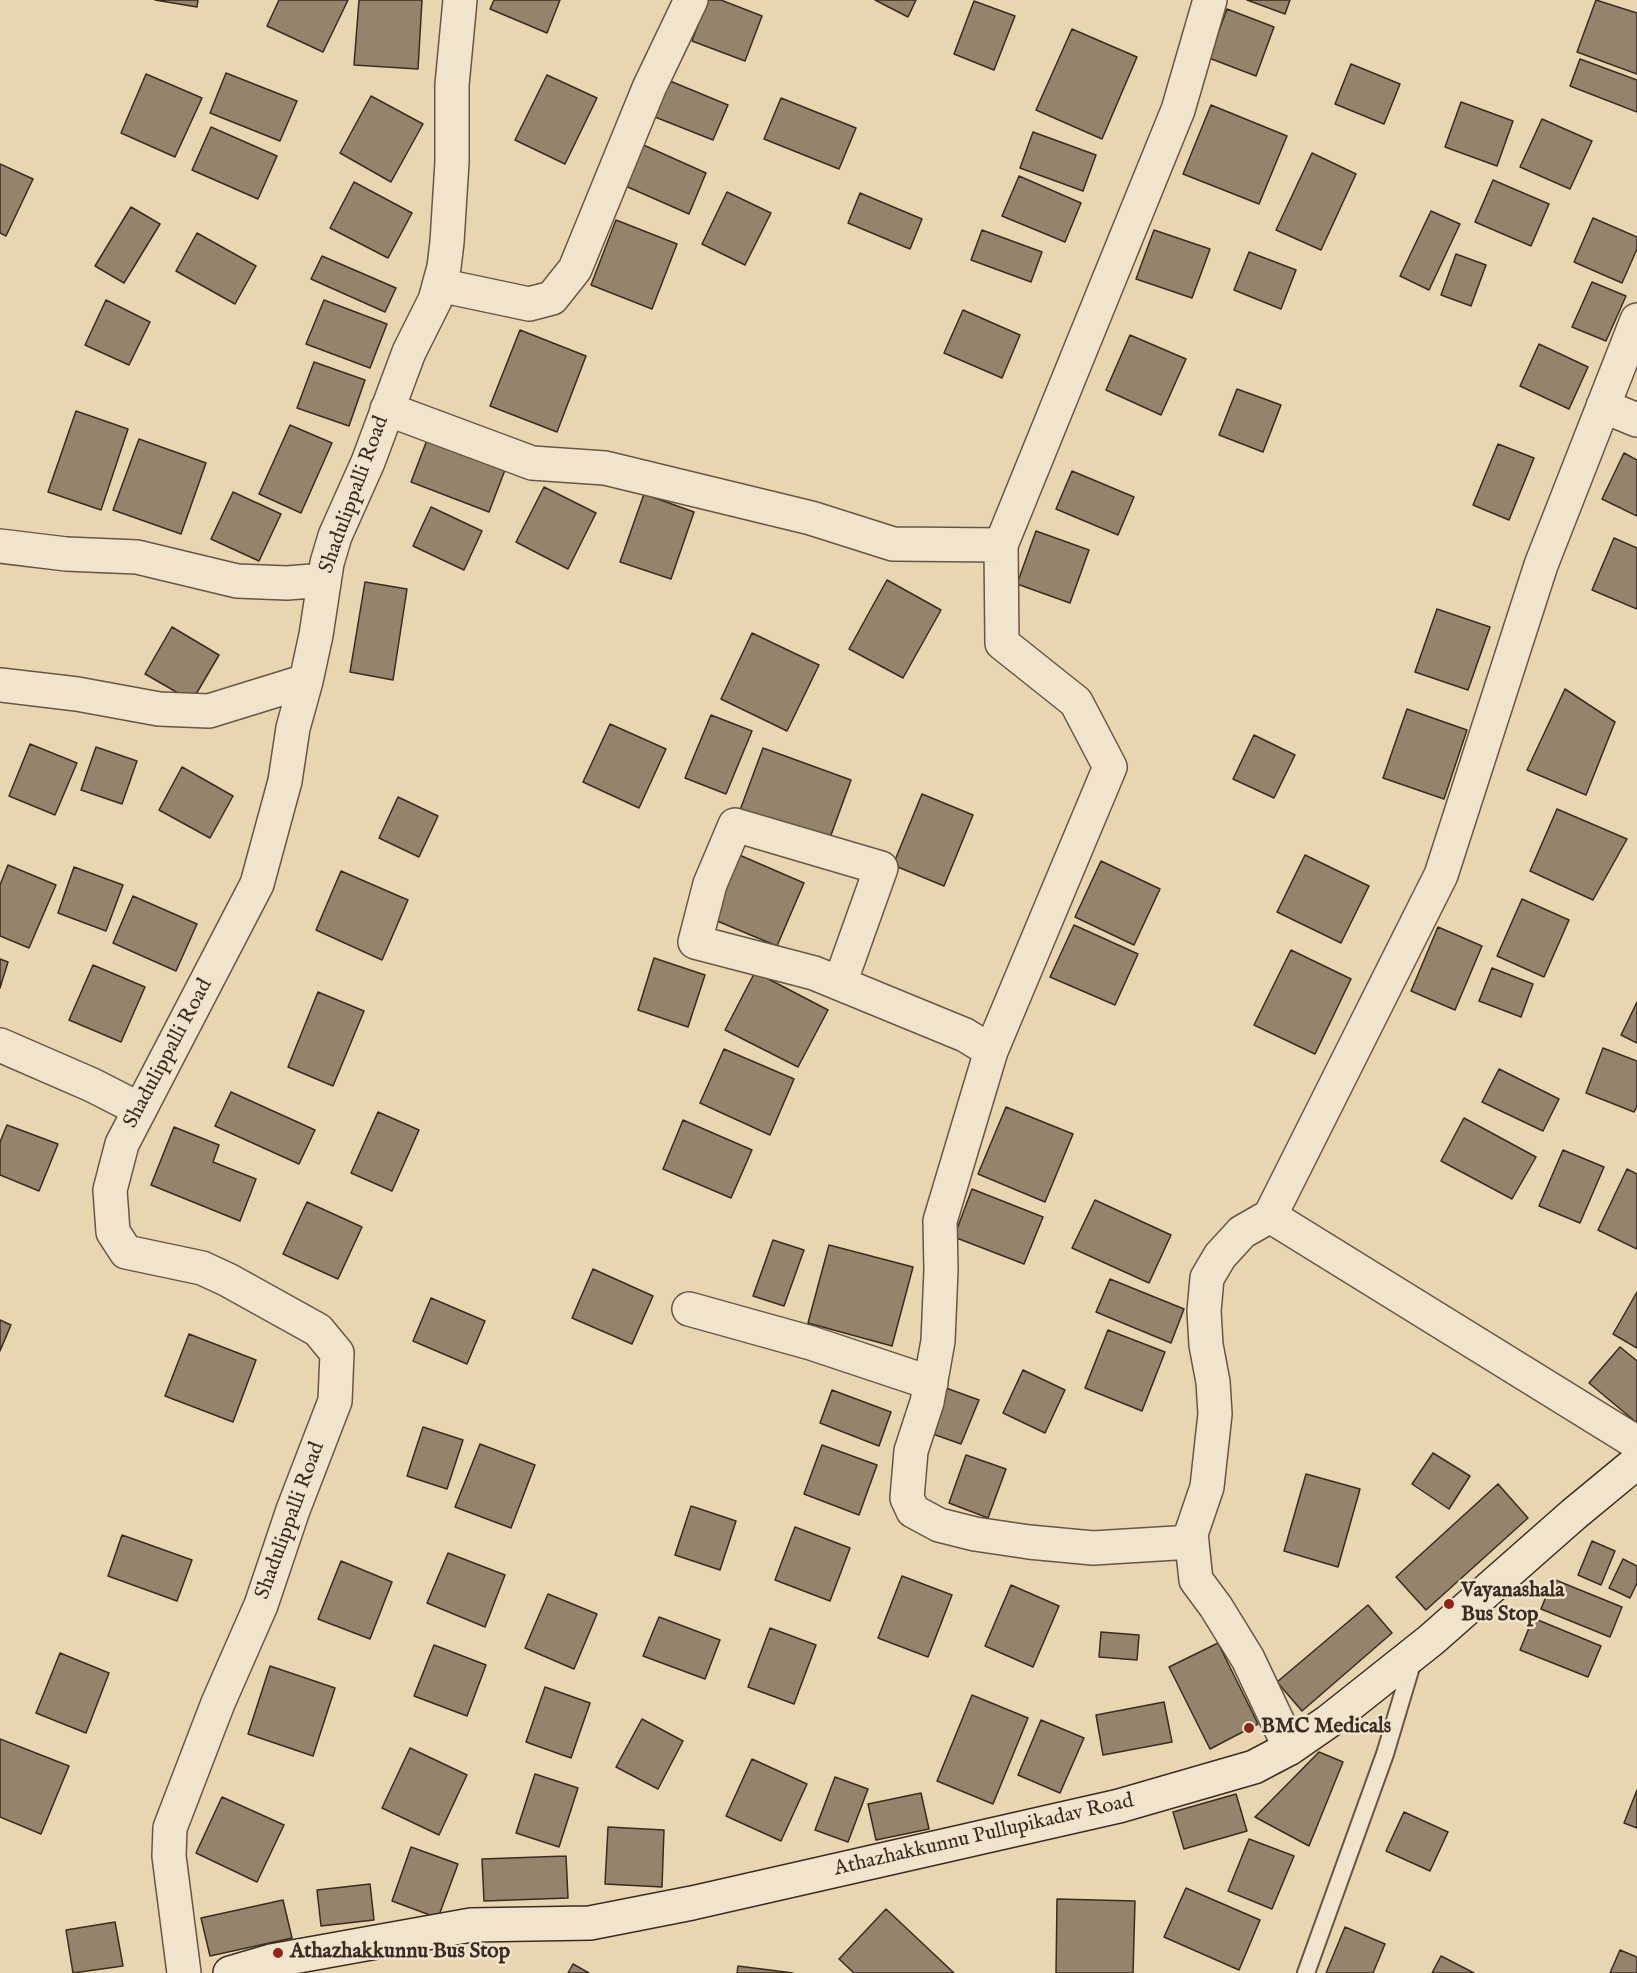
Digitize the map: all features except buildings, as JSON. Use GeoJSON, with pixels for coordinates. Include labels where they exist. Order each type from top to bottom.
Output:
{"type":"FeatureCollection","features":[{"type":"Feature","properties":{"kind":"street","name":"Shadulippalli Road"},"geometry":{"type":"LineString","coordinates":[[184,1973],[168,1856],[170,1828],[218,1703],[261,1605],[293,1510],[335,1401],[337,1353],[318,1330],[228,1280],[202,1268],[126,1252],[113,1232],[110,1190],[122,1144],[257,884],[285,781],[293,728],[306,681],[327,563],[335,536],[368,462],[409,352],[435,300],[444,267],[447,242],[452,162],[452,85],[460,0]]}},
{"type":"Feature","properties":{"kind":"street"},"geometry":{"type":"LineString","coordinates":[[439,285],[530,304],[552,298],[574,269],[649,88],[691,0]]}},
{"type":"Feature","properties":{"kind":"street"},"geometry":{"type":"LineString","coordinates":[[1192,1542],[1093,1548],[975,1534],[939,1525],[913,1511],[907,1498],[907,1476],[911,1451],[927,1402],[938,1341],[941,1270],[940,1221],[991,1051],[1110,767],[1076,702],[1002,643],[1001,545],[1178,110],[1210,0]]}},
{"type":"Feature","properties":{"kind":"street"},"geometry":{"type":"LineString","coordinates":[[1290,1748],[1248,1659],[1216,1607],[1196,1580],[1191,1534],[1207,1487],[1215,1414],[1204,1311],[1207,1278],[1220,1256],[1242,1232],[1270,1216],[1441,875],[1541,564],[1637,320]]}},
{"type":"Feature","properties":{"kind":"street"},"geometry":{"type":"LineString","coordinates":[[1603,406],[1637,420]]}},
{"type":"Feature","properties":{"kind":"street"},"geometry":{"type":"LineString","coordinates":[[387,409],[532,463],[605,468],[811,518],[893,544],[1001,545]]}},
{"type":"Feature","properties":{"kind":"street"},"geometry":{"type":"LineString","coordinates":[[0,546],[66,554],[137,557],[237,581],[287,584],[324,580]]}},
{"type":"Feature","properties":{"kind":"street"},"geometry":{"type":"LineString","coordinates":[[0,685],[77,694],[159,709],[209,711],[306,681]]}},
{"type":"Feature","properties":{"kind":"street"},"geometry":{"type":"LineString","coordinates":[[840,983],[881,868],[735,825],[710,884],[695,942],[814,973],[965,1035],[991,1051]]}},
{"type":"Feature","properties":{"kind":"street"},"geometry":{"type":"LineString","coordinates":[[0,1045],[92,1085],[139,1109]]}},
{"type":"Feature","properties":{"kind":"street"},"geometry":{"type":"LineString","coordinates":[[1270,1216],[1637,1443]]}},
{"type":"Feature","properties":{"kind":"street"},"geometry":{"type":"LineString","coordinates":[[688,1310],[811,1343],[931,1383]]}},
{"type":"Feature","properties":{"kind":"street","name":"Athazhakkunnu Pullupikadav Road"},"geometry":{"type":"LineString","coordinates":[[230,1973],[272,1967],[471,1925],[590,1923],[692,1903],[1119,1806],[1254,1767],[1290,1748],[1329,1721],[1415,1650],[1431,1640],[1574,1514],[1637,1462]]}},
{"type":"Feature","properties":{"kind":"lane"},"geometry":{"type":"LineString","coordinates":[[1306,1973],[1385,1754],[1409,1679],[1415,1650]]}},
{"type":"Feature","properties":{"kind":"place","name":"Vayanashala Bus Stop"},"geometry":{"type":"Point","coordinates":[1449,1604]}},
{"type":"Feature","properties":{"kind":"place","name":"BMC Medicals"},"geometry":{"type":"Point","coordinates":[1249,1728]}},
{"type":"Feature","properties":{"kind":"place","name":"Athazhakkunnu Bus Stop"},"geometry":{"type":"Point","coordinates":[278,1953]}}]}
